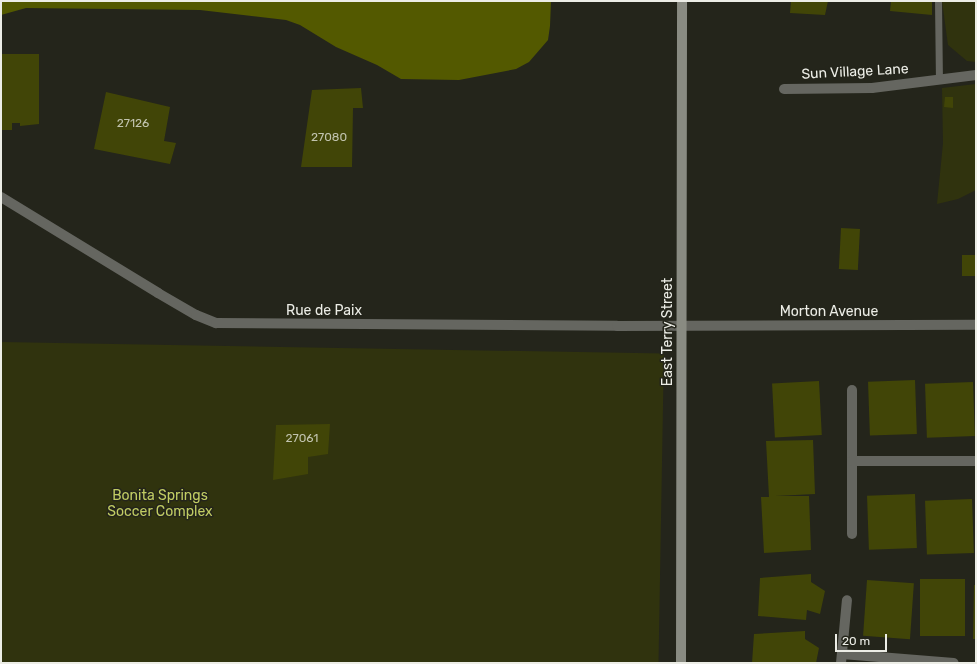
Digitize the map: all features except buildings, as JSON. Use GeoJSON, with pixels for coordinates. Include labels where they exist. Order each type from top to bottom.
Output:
{"type":"FeatureCollection","features":[{"type":"Feature","properties":{"kind":"street","name":"East Terry Street"},"geometry":{"type":"LineString","coordinates":[[680,663],[682,1]]}},
{"type":"Feature","properties":{"kind":"street","name":"Sun Village Lane"},"geometry":{"type":"LineString","coordinates":[[784,89],[872,88],[909,85],[939,78],[976,75]]}},
{"type":"Feature","properties":{"kind":"street","name":"Rue de Paix"},"geometry":{"type":"LineString","coordinates":[[1,197],[158,293],[196,315],[216,323],[682,326]]}},
{"type":"Feature","properties":{"kind":"street","name":"Morton Avenue"},"geometry":{"type":"LineString","coordinates":[[682,326],[976,325]]}},
{"type":"Feature","properties":{"kind":"street"},"geometry":{"type":"LineString","coordinates":[[852,390],[852,534]]}},
{"type":"Feature","properties":{"kind":"street"},"geometry":{"type":"LineString","coordinates":[[852,461],[976,462]]}},
{"type":"Feature","properties":{"kind":"street"},"geometry":{"type":"LineString","coordinates":[[847,600],[842,659],[954,663]]}},
{"type":"Feature","properties":{"kind":"lane"},"geometry":{"type":"LineString","coordinates":[[938,1],[939,78]]}},
{"type":"Feature","properties":{"kind":"green space"},"geometry":{"type":"Polygon","coordinates":[[[942,1],[976,1],[976,62],[967,61],[948,45],[942,1]]]}},
{"type":"Feature","properties":{"kind":"green space"},"geometry":{"type":"Polygon","coordinates":[[[976,84],[976,190],[958,199],[937,204],[943,143],[942,88],[976,84]]]}},
{"type":"Feature","properties":{"kind":"green space","name":"Bonita Springs Soccer Complex"},"geometry":{"type":"Polygon","coordinates":[[[1,342],[664,354],[658,663],[1,663],[1,342]]]}},
{"type":"Feature","properties":{"kind":"shaded area"},"geometry":{"type":"Polygon","coordinates":[[[1,1],[551,1],[548,40],[529,62],[516,69],[459,80],[401,79],[377,65],[336,47],[300,25],[286,20],[200,10],[26,8],[1,15],[1,1]]]}}]}
